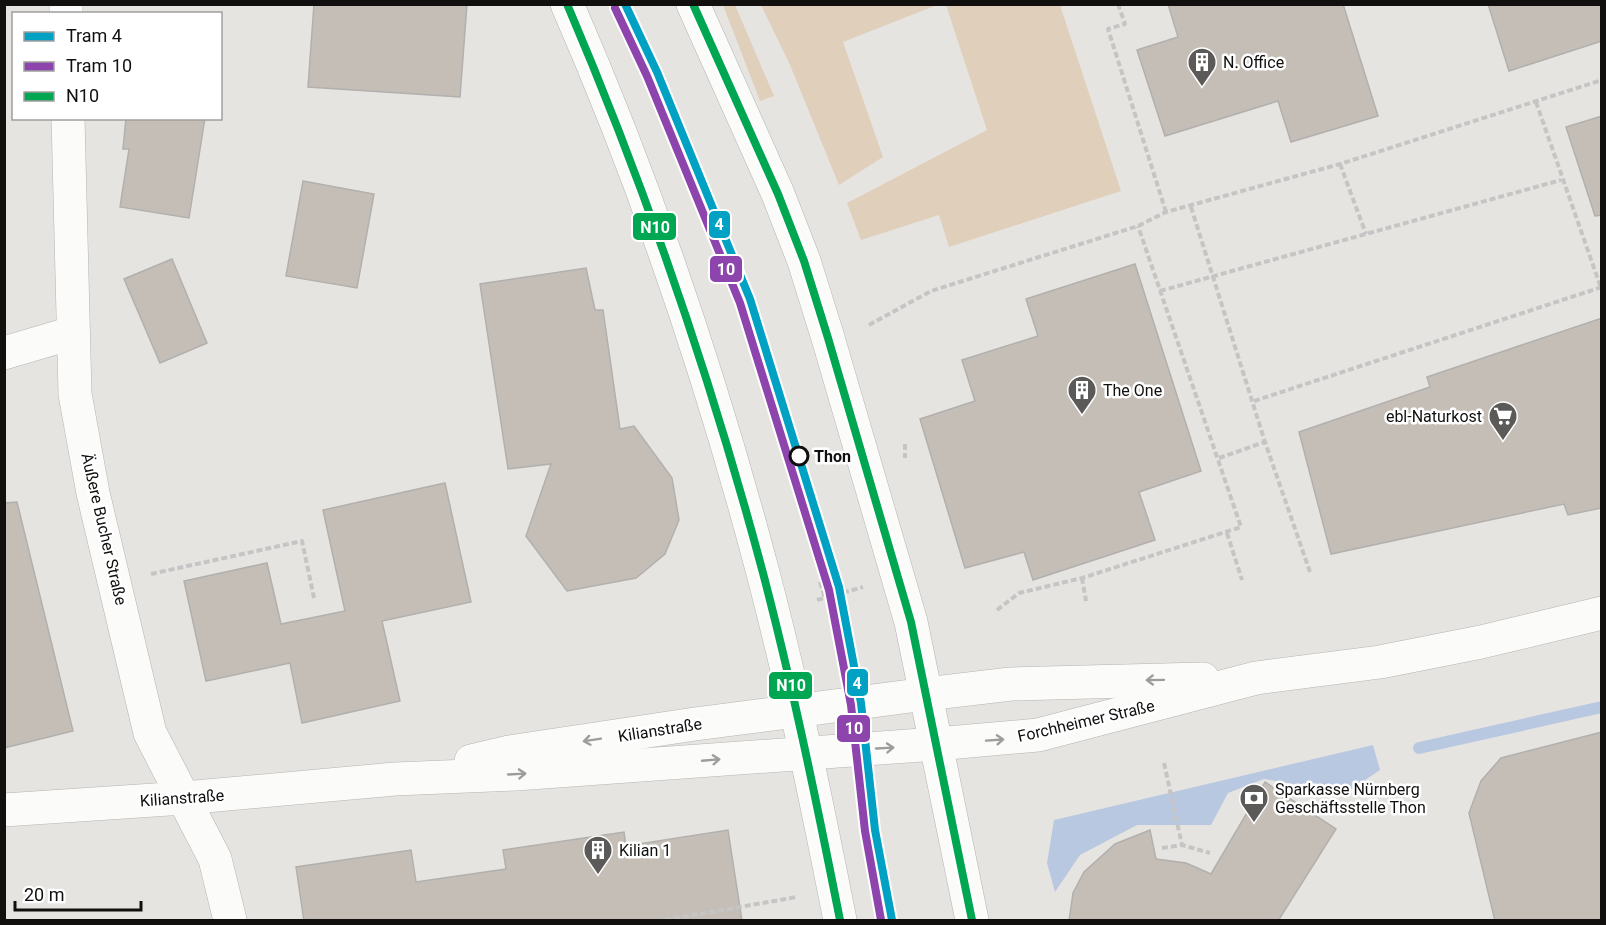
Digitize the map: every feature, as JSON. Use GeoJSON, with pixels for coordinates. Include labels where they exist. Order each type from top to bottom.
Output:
{"type":"FeatureCollection","features":[{"type":"Feature","properties":{"kind":"main road"},"geometry":{"type":"LineString","coordinates":[[567,4],[640,188],[692,334],[763,574],[796,712],[840,921]]}},
{"type":"Feature","properties":{"kind":"main road"},"geometry":{"type":"LineString","coordinates":[[693,4],[774,185],[804,261],[897,570],[926,694],[972,921]]}},
{"type":"Feature","properties":{"kind":"main road","name":"Äußere Bucher Straße"},"geometry":{"type":"LineString","coordinates":[[68,120],[75,394],[93,493],[116,582],[150,733],[215,860],[230,921]]}},
{"type":"Feature","properties":{"kind":"main road"},"geometry":{"type":"LineString","coordinates":[[4,353],[72,333]]}},
{"type":"Feature","properties":{"kind":"main road","name":"Forchheimer Straße"},"geometry":{"type":"LineString","coordinates":[[926,694],[1011,684],[1256,678],[1380,662],[1481,642],[1602,613]]}},
{"type":"Feature","properties":{"kind":"main road","name":"Forchheimer Straße"},"geometry":{"type":"LineString","coordinates":[[805,753],[1038,735],[1256,678]]}},
{"type":"Feature","properties":{"kind":"main road","name":"Kilianstraße"},"geometry":{"type":"LineString","coordinates":[[395,779],[509,752],[695,724],[926,694]]}},
{"type":"Feature","properties":{"kind":"main road","name":"Kilianstraße"},"geometry":{"type":"LineString","coordinates":[[4,810],[184,798],[395,779],[516,774],[805,753]]}},
{"type":"Feature","properties":{"kind":"path"},"geometry":{"type":"LineString","coordinates":[[1118,4],[1125,24],[1108,29],[1166,212]]}},
{"type":"Feature","properties":{"kind":"path"},"geometry":{"type":"LineString","coordinates":[[869,325],[931,291],[1138,226],[1166,212],[1191,207],[1340,164],[1602,80]]}},
{"type":"Feature","properties":{"kind":"path"},"geometry":{"type":"LineString","coordinates":[[1254,401],[1601,287],[1561,180],[1536,102]]}},
{"type":"Feature","properties":{"kind":"path"},"geometry":{"type":"LineString","coordinates":[[1340,164],[1366,234]]}},
{"type":"Feature","properties":{"kind":"path"},"geometry":{"type":"LineString","coordinates":[[1160,291],[1561,180]]}},
{"type":"Feature","properties":{"kind":"path"},"geometry":{"type":"LineString","coordinates":[[1191,207],[1254,401],[1265,442],[1310,573]]}},
{"type":"Feature","properties":{"kind":"path"},"geometry":{"type":"LineString","coordinates":[[997,610],[1019,593],[1082,578],[1227,533],[1241,526],[1138,226]]}},
{"type":"Feature","properties":{"kind":"path"},"geometry":{"type":"LineString","coordinates":[[1219,458],[1265,442]]}},
{"type":"Feature","properties":{"kind":"path"},"geometry":{"type":"LineString","coordinates":[[1227,533],[1242,580]]}},
{"type":"Feature","properties":{"kind":"path"},"geometry":{"type":"LineString","coordinates":[[116,582],[302,541],[314,598]]}},
{"type":"Feature","properties":{"kind":"path"},"geometry":{"type":"LineString","coordinates":[[1082,578],[1086,601]]}},
{"type":"Feature","properties":{"kind":"path"},"geometry":{"type":"LineString","coordinates":[[820,582],[825,598]]}},
{"type":"Feature","properties":{"kind":"path"},"geometry":{"type":"LineString","coordinates":[[817,600],[866,586]]}},
{"type":"Feature","properties":{"kind":"path"},"geometry":{"type":"LineString","coordinates":[[1164,763],[1182,845]]}},
{"type":"Feature","properties":{"kind":"path"},"geometry":{"type":"LineString","coordinates":[[1162,848],[1182,845],[1210,853]]}},
{"type":"Feature","properties":{"kind":"path"},"geometry":{"type":"LineString","coordinates":[[665,921],[803,896]]}},
{"type":"Feature","properties":{"kind":"shaded area"},"geometry":{"type":"Polygon","coordinates":[[[723,5],[735,5],[774,96],[760,101],[723,5]]]}},
{"type":"Feature","properties":{"kind":"shaded area"},"geometry":{"type":"Polygon","coordinates":[[[761,5],[937,5],[843,42],[883,157],[839,185],[790,65],[761,5]]]}},
{"type":"Feature","properties":{"kind":"shaded area"},"geometry":{"type":"Polygon","coordinates":[[[946,5],[1060,5],[1121,191],[949,247],[939,215],[861,240],[847,203],[987,130],[946,5]]]}},
{"type":"Feature","properties":{"kind":"water"},"geometry":{"type":"Polygon","coordinates":[[[1373,745],[1380,770],[1346,793],[1264,779],[1228,793],[1211,825],[1137,825],[1080,855],[1055,892],[1047,863],[1054,820],[1373,745]]]}},
{"type":"Feature","properties":{"kind":"building"},"geometry":{"type":"Polygon","coordinates":[[[314,4],[467,4],[460,97],[308,87],[314,4]]]}},
{"type":"Feature","properties":{"kind":"building","name":"N. Office"},"geometry":{"type":"Polygon","coordinates":[[[1168,4],[1343,4],[1378,116],[1291,142],[1278,101],[1165,136],[1137,50],[1178,37],[1168,4]]]}},
{"type":"Feature","properties":{"kind":"building"},"geometry":{"type":"Polygon","coordinates":[[[1488,4],[1602,4],[1602,41],[1509,71],[1488,4]]]}},
{"type":"Feature","properties":{"kind":"building"},"geometry":{"type":"Polygon","coordinates":[[[1602,116],[1602,215],[1595,216],[1566,127],[1602,116]]]}},
{"type":"Feature","properties":{"kind":"building"},"geometry":{"type":"Polygon","coordinates":[[[126,120],[205,120],[189,218],[120,207],[129,149],[123,149],[126,120]]]}},
{"type":"Feature","properties":{"kind":"building"},"geometry":{"type":"Polygon","coordinates":[[[303,181],[374,194],[357,288],[286,276],[303,181]]]}},
{"type":"Feature","properties":{"kind":"building"},"geometry":{"type":"Polygon","coordinates":[[[172,259],[207,343],[160,363],[124,279],[172,259]]]}},
{"type":"Feature","properties":{"kind":"building","name":"The One"},"geometry":{"type":"Polygon","coordinates":[[[1135,264],[1201,471],[1139,492],[1155,540],[1033,580],[1024,552],[965,568],[920,419],[975,401],[962,360],[1038,336],[1026,299],[1135,264]]]}},
{"type":"Feature","properties":{"kind":"building"},"geometry":{"type":"Polygon","coordinates":[[[586,268],[595,310],[603,310],[620,429],[634,426],[672,478],[679,520],[665,554],[636,578],[567,591],[526,536],[551,464],[508,469],[480,284],[586,268]]]}},
{"type":"Feature","properties":{"kind":"building"},"geometry":{"type":"Polygon","coordinates":[[[1602,318],[1602,508],[1568,515],[1564,504],[1331,554],[1299,432],[1430,387],[1427,377],[1602,318]]]}},
{"type":"Feature","properties":{"kind":"building"},"geometry":{"type":"Polygon","coordinates":[[[445,483],[471,602],[382,621],[400,701],[302,723],[290,663],[206,681],[184,581],[267,563],[281,624],[345,611],[323,510],[445,483]]]}},
{"type":"Feature","properties":{"kind":"building"},"geometry":{"type":"Polygon","coordinates":[[[17,502],[73,731],[4,748],[4,503],[17,502]]]}},
{"type":"Feature","properties":{"kind":"building"},"geometry":{"type":"Polygon","coordinates":[[[1602,732],[1602,921],[1495,921],[1469,813],[1481,781],[1501,758],[1602,732]]]}},
{"type":"Feature","properties":{"kind":"building"},"geometry":{"type":"Polygon","coordinates":[[[1265,782],[1336,829],[1278,921],[1069,921],[1073,893],[1084,872],[1115,844],[1150,830],[1156,859],[1186,863],[1211,874],[1265,782]]]}},
{"type":"Feature","properties":{"kind":"building","name":"Kilian 1"},"geometry":{"type":"Polygon","coordinates":[[[728,830],[742,921],[304,921],[296,867],[411,850],[416,882],[506,869],[503,850],[624,832],[626,846],[728,830]]]}},
{"type":"Feature","properties":{"kind":"waterway"},"geometry":{"type":"LineString","coordinates":[[1419,748],[1602,707]]}},
{"type":"Feature","properties":{"kind":"tram line","name":"4"},"geometry":{"type":"LineString","coordinates":[[625,4],[657,72],[750,299],[839,587],[861,703],[875,830],[892,920]]}},
{"type":"Feature","properties":{"kind":"tram line","name":"10"},"geometry":{"type":"LineString","coordinates":[[615,8],[647,76],[740,303],[829,590],[851,705],[865,831],[881,920]]}},
{"type":"Feature","properties":{"kind":"transit line","name":"N10"},"geometry":{"type":"LineString","coordinates":[[567,4],[650,214],[722,428],[763,573],[784,659],[840,920]]}},
{"type":"Feature","properties":{"kind":"transit line","name":"N10"},"geometry":{"type":"LineString","coordinates":[[693,4],[778,194],[804,261],[828,338],[911,622],[972,920]]}},
{"type":"Feature","properties":{"kind":"place","name":"N. Office"},"geometry":{"type":"Point","coordinates":[1202,88]}},
{"type":"Feature","properties":{"kind":"place","name":"The One"},"geometry":{"type":"Point","coordinates":[1082,416]}},
{"type":"Feature","properties":{"kind":"place","name":"ebl-Naturkost"},"geometry":{"type":"Point","coordinates":[1503,442]}},
{"type":"Feature","properties":{"kind":"place","name":"Thon"},"geometry":{"type":"Point","coordinates":[799,456]}},
{"type":"Feature","properties":{"kind":"place","name":"Sparkasse Nürnberg Geschäftsstelle Thon"},"geometry":{"type":"Point","coordinates":[1254,824]}},
{"type":"Feature","properties":{"kind":"place","name":"Kilian 1"},"geometry":{"type":"Point","coordinates":[598,876]}}]}
